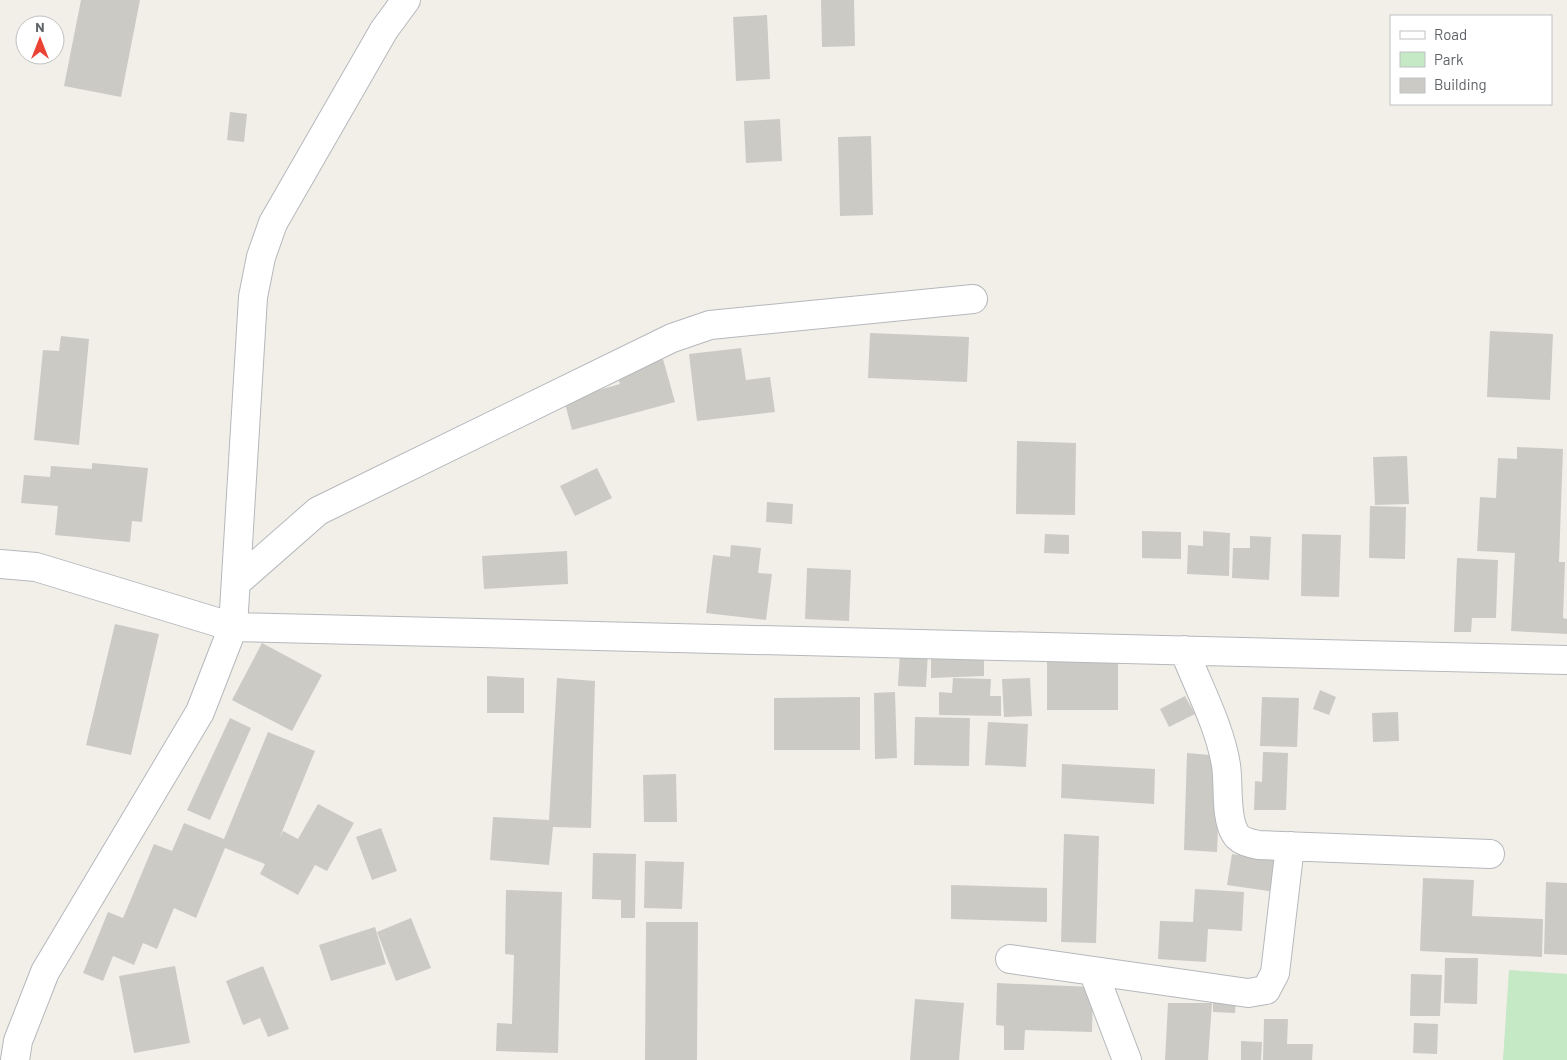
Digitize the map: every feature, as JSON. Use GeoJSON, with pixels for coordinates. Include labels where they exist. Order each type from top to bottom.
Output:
{"type":"FeatureCollection","features":[{"type":"Feature","properties":{"kind":"street"},"geometry":{"type":"LineString","coordinates":[[15,1060],[18,1041],[45,972],[200,712],[232,628],[253,297],[261,257],[273,223],[384,30],[406,0]]}},
{"type":"Feature","properties":{"kind":"street"},"geometry":{"type":"LineString","coordinates":[[236,583],[318,510],[672,338],[710,325],[973,300]]}},
{"type":"Feature","properties":{"kind":"street"},"geometry":{"type":"LineString","coordinates":[[0,564],[36,568],[232,628],[1567,660]]}},
{"type":"Feature","properties":{"kind":"street"},"geometry":{"type":"LineString","coordinates":[[1184,650],[1221,743],[1226,765],[1231,824],[1236,835],[1246,842],[1258,845],[1490,854]]}},
{"type":"Feature","properties":{"kind":"street"},"geometry":{"type":"LineString","coordinates":[[1010,958],[1248,993],[1266,990],[1275,973],[1290,846]]}},
{"type":"Feature","properties":{"kind":"street"},"geometry":{"type":"LineString","coordinates":[[1093,971],[1127,1060]]}},
{"type":"Feature","properties":{"kind":"green space"},"geometry":{"type":"Polygon","coordinates":[[[1509,970],[1567,974],[1567,1060],[1503,1060],[1509,970]]]}},
{"type":"Feature","properties":{"kind":"building"},"geometry":{"type":"Polygon","coordinates":[[[81,0],[140,0],[121,97],[64,86],[81,0]]]}},
{"type":"Feature","properties":{"kind":"building"},"geometry":{"type":"Polygon","coordinates":[[[821,0],[854,0],[855,46],[822,47],[821,0]]]}},
{"type":"Feature","properties":{"kind":"building"},"geometry":{"type":"Polygon","coordinates":[[[767,15],[770,79],[736,81],[733,17],[767,15]]]}},
{"type":"Feature","properties":{"kind":"building"},"geometry":{"type":"Polygon","coordinates":[[[230,112],[247,114],[244,142],[227,140],[230,112]]]}},
{"type":"Feature","properties":{"kind":"building"},"geometry":{"type":"Polygon","coordinates":[[[780,119],[782,161],[746,163],[744,121],[780,119]]]}},
{"type":"Feature","properties":{"kind":"building"},"geometry":{"type":"Polygon","coordinates":[[[871,136],[873,215],[840,216],[838,137],[871,136]]]}},
{"type":"Feature","properties":{"kind":"building"},"geometry":{"type":"Polygon","coordinates":[[[1490,331],[1553,334],[1550,400],[1487,397],[1490,331]]]}},
{"type":"Feature","properties":{"kind":"building"},"geometry":{"type":"Polygon","coordinates":[[[870,333],[969,337],[967,382],[868,378],[870,333]]]}},
{"type":"Feature","properties":{"kind":"building"},"geometry":{"type":"Polygon","coordinates":[[[61,336],[89,339],[79,445],[34,440],[43,350],[59,351],[61,336]]]}},
{"type":"Feature","properties":{"kind":"building"},"geometry":{"type":"Polygon","coordinates":[[[741,348],[746,380],[770,377],[775,412],[697,421],[689,354],[741,348]]]}},
{"type":"Feature","properties":{"kind":"building"},"geometry":{"type":"Polygon","coordinates":[[[663,359],[675,402],[572,430],[564,400],[620,384],[616,372],[663,359]]]}},
{"type":"Feature","properties":{"kind":"building"},"geometry":{"type":"Polygon","coordinates":[[[1017,441],[1076,443],[1075,515],[1016,514],[1017,441]]]}},
{"type":"Feature","properties":{"kind":"building"},"geometry":{"type":"Polygon","coordinates":[[[1517,447],[1563,449],[1559,562],[1565,562],[1563,618],[1567,619],[1567,634],[1511,631],[1515,553],[1477,551],[1480,497],[1496,498],[1498,458],[1517,459],[1517,447]]]}},
{"type":"Feature","properties":{"kind":"building"},"geometry":{"type":"Polygon","coordinates":[[[1407,456],[1409,504],[1375,505],[1373,457],[1407,456]]]}},
{"type":"Feature","properties":{"kind":"building"},"geometry":{"type":"Polygon","coordinates":[[[92,463],[148,468],[142,522],[132,521],[130,542],[55,535],[58,506],[21,503],[24,475],[50,477],[51,466],[92,469],[92,463]]]}},
{"type":"Feature","properties":{"kind":"building"},"geometry":{"type":"Polygon","coordinates":[[[597,468],[612,498],[575,516],[560,486],[597,468]]]}},
{"type":"Feature","properties":{"kind":"building"},"geometry":{"type":"Polygon","coordinates":[[[767,502],[793,504],[792,524],[766,522],[767,502]]]}},
{"type":"Feature","properties":{"kind":"building"},"geometry":{"type":"Polygon","coordinates":[[[1370,506],[1406,507],[1405,559],[1369,558],[1370,506]]]}},
{"type":"Feature","properties":{"kind":"building"},"geometry":{"type":"Polygon","coordinates":[[[1142,531],[1181,532],[1181,559],[1142,558],[1142,531]]]}},
{"type":"Feature","properties":{"kind":"building"},"geometry":{"type":"Polygon","coordinates":[[[1203,531],[1230,533],[1229,576],[1187,574],[1188,545],[1203,546],[1203,531]]]}},
{"type":"Feature","properties":{"kind":"building"},"geometry":{"type":"Polygon","coordinates":[[[1045,534],[1069,535],[1069,554],[1044,553],[1045,534]]]}},
{"type":"Feature","properties":{"kind":"building"},"geometry":{"type":"Polygon","coordinates":[[[1302,534],[1341,535],[1339,597],[1301,596],[1302,534]]]}},
{"type":"Feature","properties":{"kind":"building"},"geometry":{"type":"Polygon","coordinates":[[[1250,536],[1271,537],[1269,580],[1232,578],[1233,548],[1250,548],[1250,536]]]}},
{"type":"Feature","properties":{"kind":"building"},"geometry":{"type":"Polygon","coordinates":[[[731,545],[761,548],[758,573],[772,574],[766,620],[706,613],[713,555],[730,557],[731,545]]]}},
{"type":"Feature","properties":{"kind":"building"},"geometry":{"type":"Polygon","coordinates":[[[567,551],[568,584],[484,589],[482,556],[567,551]]]}},
{"type":"Feature","properties":{"kind":"building"},"geometry":{"type":"Polygon","coordinates":[[[1457,558],[1498,560],[1496,618],[1472,618],[1471,632],[1454,632],[1457,558]]]}},
{"type":"Feature","properties":{"kind":"building"},"geometry":{"type":"Polygon","coordinates":[[[807,568],[851,570],[849,621],[805,619],[807,568]]]}},
{"type":"Feature","properties":{"kind":"building"},"geometry":{"type":"Polygon","coordinates":[[[115,624],[159,634],[131,755],[86,745],[115,624]]]}},
{"type":"Feature","properties":{"kind":"building"},"geometry":{"type":"Polygon","coordinates":[[[262,643],[322,675],[292,731],[232,700],[262,643]]]}},
{"type":"Feature","properties":{"kind":"building"},"geometry":{"type":"Polygon","coordinates":[[[900,651],[928,652],[926,687],[898,686],[900,651]]]}},
{"type":"Feature","properties":{"kind":"building"},"geometry":{"type":"Polygon","coordinates":[[[984,652],[984,676],[931,678],[931,653],[984,652]]]}},
{"type":"Feature","properties":{"kind":"building"},"geometry":{"type":"Polygon","coordinates":[[[1118,659],[1118,710],[1047,710],[1047,660],[1118,659]]]}},
{"type":"Feature","properties":{"kind":"building"},"geometry":{"type":"Polygon","coordinates":[[[487,676],[524,678],[524,713],[487,713],[487,676]]]}},
{"type":"Feature","properties":{"kind":"building"},"geometry":{"type":"Polygon","coordinates":[[[557,678],[595,681],[591,828],[553,827],[549,865],[490,860],[493,817],[549,820],[557,678]]]}},
{"type":"Feature","properties":{"kind":"building"},"geometry":{"type":"Polygon","coordinates":[[[953,678],[991,679],[990,696],[1001,696],[1001,716],[939,715],[939,692],[952,693],[953,678]]]}},
{"type":"Feature","properties":{"kind":"building"},"geometry":{"type":"Polygon","coordinates":[[[1030,678],[1032,716],[1004,717],[1002,679],[1030,678]]]}},
{"type":"Feature","properties":{"kind":"building"},"geometry":{"type":"Polygon","coordinates":[[[1320,690],[1336,697],[1329,715],[1313,709],[1320,690]]]}},
{"type":"Feature","properties":{"kind":"building"},"geometry":{"type":"Polygon","coordinates":[[[895,692],[897,758],[875,759],[874,693],[895,692]]]}},
{"type":"Feature","properties":{"kind":"building"},"geometry":{"type":"Polygon","coordinates":[[[1185,696],[1195,714],[1169,727],[1160,709],[1185,696]]]}},
{"type":"Feature","properties":{"kind":"building"},"geometry":{"type":"Polygon","coordinates":[[[860,697],[860,750],[774,750],[774,698],[860,697]]]}},
{"type":"Feature","properties":{"kind":"building"},"geometry":{"type":"Polygon","coordinates":[[[1262,697],[1299,698],[1297,747],[1260,746],[1262,697]]]}},
{"type":"Feature","properties":{"kind":"building"},"geometry":{"type":"Polygon","coordinates":[[[1398,712],[1399,741],[1373,742],[1372,713],[1398,712]]]}},
{"type":"Feature","properties":{"kind":"building"},"geometry":{"type":"Polygon","coordinates":[[[915,717],[970,718],[969,766],[914,765],[915,717]]]}},
{"type":"Feature","properties":{"kind":"building"},"geometry":{"type":"Polygon","coordinates":[[[230,718],[251,728],[210,820],[187,810],[230,718]]]}},
{"type":"Feature","properties":{"kind":"building"},"geometry":{"type":"Polygon","coordinates":[[[988,722],[1028,724],[1026,767],[985,765],[988,722]]]}},
{"type":"Feature","properties":{"kind":"building"},"geometry":{"type":"Polygon","coordinates":[[[268,732],[315,751],[279,839],[283,831],[298,839],[318,804],[354,823],[327,871],[315,865],[298,895],[260,874],[265,864],[225,848],[196,918],[174,908],[157,949],[143,943],[134,965],[113,956],[103,981],[83,973],[108,912],[123,918],[154,844],[172,851],[184,823],[224,839],[268,732]]]}},
{"type":"Feature","properties":{"kind":"building"},"geometry":{"type":"Polygon","coordinates":[[[1263,752],[1288,753],[1286,810],[1254,810],[1255,781],[1262,782],[1263,752]]]}},
{"type":"Feature","properties":{"kind":"building"},"geometry":{"type":"Polygon","coordinates":[[[1187,753],[1221,756],[1217,852],[1184,850],[1187,753]]]}},
{"type":"Feature","properties":{"kind":"building"},"geometry":{"type":"Polygon","coordinates":[[[1062,764],[1155,769],[1154,804],[1061,798],[1062,764]]]}},
{"type":"Feature","properties":{"kind":"building"},"geometry":{"type":"Polygon","coordinates":[[[676,774],[677,822],[644,822],[643,775],[676,774]]]}},
{"type":"Feature","properties":{"kind":"building"},"geometry":{"type":"Polygon","coordinates":[[[381,828],[397,871],[372,880],[356,837],[381,828]]]}},
{"type":"Feature","properties":{"kind":"building"},"geometry":{"type":"Polygon","coordinates":[[[1064,834],[1099,836],[1096,943],[1061,942],[1064,834]]]}},
{"type":"Feature","properties":{"kind":"building"},"geometry":{"type":"Polygon","coordinates":[[[593,853],[636,854],[635,918],[621,918],[621,900],[592,899],[593,853]]]}},
{"type":"Feature","properties":{"kind":"building"},"geometry":{"type":"Polygon","coordinates":[[[1232,854],[1280,861],[1275,892],[1227,885],[1232,854]]]}},
{"type":"Feature","properties":{"kind":"building"},"geometry":{"type":"Polygon","coordinates":[[[645,861],[684,862],[682,909],[644,908],[645,861]]]}},
{"type":"Feature","properties":{"kind":"building"},"geometry":{"type":"Polygon","coordinates":[[[1423,878],[1474,880],[1472,916],[1543,919],[1542,957],[1420,951],[1423,878]]]}},
{"type":"Feature","properties":{"kind":"building"},"geometry":{"type":"Polygon","coordinates":[[[1546,882],[1567,883],[1567,955],[1544,954],[1546,882]]]}},
{"type":"Feature","properties":{"kind":"building"},"geometry":{"type":"Polygon","coordinates":[[[951,885],[1047,888],[1047,922],[951,919],[951,885]]]}},
{"type":"Feature","properties":{"kind":"building"},"geometry":{"type":"Polygon","coordinates":[[[1195,889],[1244,892],[1242,931],[1208,929],[1206,962],[1158,959],[1160,921],[1193,922],[1195,889]]]}},
{"type":"Feature","properties":{"kind":"building"},"geometry":{"type":"Polygon","coordinates":[[[506,890],[562,892],[558,1053],[496,1051],[497,1023],[512,1024],[514,955],[505,954],[506,890]]]}},
{"type":"Feature","properties":{"kind":"building"},"geometry":{"type":"Polygon","coordinates":[[[411,918],[431,968],[396,981],[377,932],[411,918]]]}},
{"type":"Feature","properties":{"kind":"building"},"geometry":{"type":"Polygon","coordinates":[[[646,922],[698,922],[697,1060],[645,1060],[646,922]]]}},
{"type":"Feature","properties":{"kind":"building"},"geometry":{"type":"Polygon","coordinates":[[[375,927],[386,964],[331,981],[319,945],[375,927]]]}},
{"type":"Feature","properties":{"kind":"building"},"geometry":{"type":"Polygon","coordinates":[[[1445,958],[1478,958],[1477,1004],[1444,1003],[1445,958]]]}},
{"type":"Feature","properties":{"kind":"building"},"geometry":{"type":"Polygon","coordinates":[[[175,966],[190,1043],[134,1053],[119,976],[175,966]]]}},
{"type":"Feature","properties":{"kind":"building"},"geometry":{"type":"Polygon","coordinates":[[[263,966],[289,1029],[268,1037],[260,1018],[243,1025],[226,981],[263,966]]]}},
{"type":"Feature","properties":{"kind":"building"},"geometry":{"type":"Polygon","coordinates":[[[1411,974],[1442,975],[1440,1016],[1410,1016],[1411,974]]]}},
{"type":"Feature","properties":{"kind":"building"},"geometry":{"type":"Polygon","coordinates":[[[997,983],[1093,987],[1092,1032],[1025,1030],[1024,1050],[1004,1050],[1004,1026],[996,1025],[997,983]]]}},
{"type":"Feature","properties":{"kind":"building"},"geometry":{"type":"Polygon","coordinates":[[[915,999],[964,1003],[959,1060],[910,1060],[915,999]]]}},
{"type":"Feature","properties":{"kind":"building"},"geometry":{"type":"Polygon","coordinates":[[[1213,999],[1236,1000],[1235,1013],[1213,1012],[1213,999]]]}},
{"type":"Feature","properties":{"kind":"building"},"geometry":{"type":"Polygon","coordinates":[[[1168,1003],[1212,1003],[1208,1060],[1165,1060],[1168,1003]]]}},
{"type":"Feature","properties":{"kind":"building"},"geometry":{"type":"Polygon","coordinates":[[[1264,1019],[1288,1019],[1287,1044],[1313,1044],[1312,1060],[1263,1060],[1264,1019]]]}},
{"type":"Feature","properties":{"kind":"building"},"geometry":{"type":"Polygon","coordinates":[[[1414,1023],[1438,1024],[1437,1054],[1413,1053],[1414,1023]]]}},
{"type":"Feature","properties":{"kind":"building"},"geometry":{"type":"Polygon","coordinates":[[[1241,1041],[1262,1042],[1261,1060],[1241,1060],[1241,1041]]]}}]}
